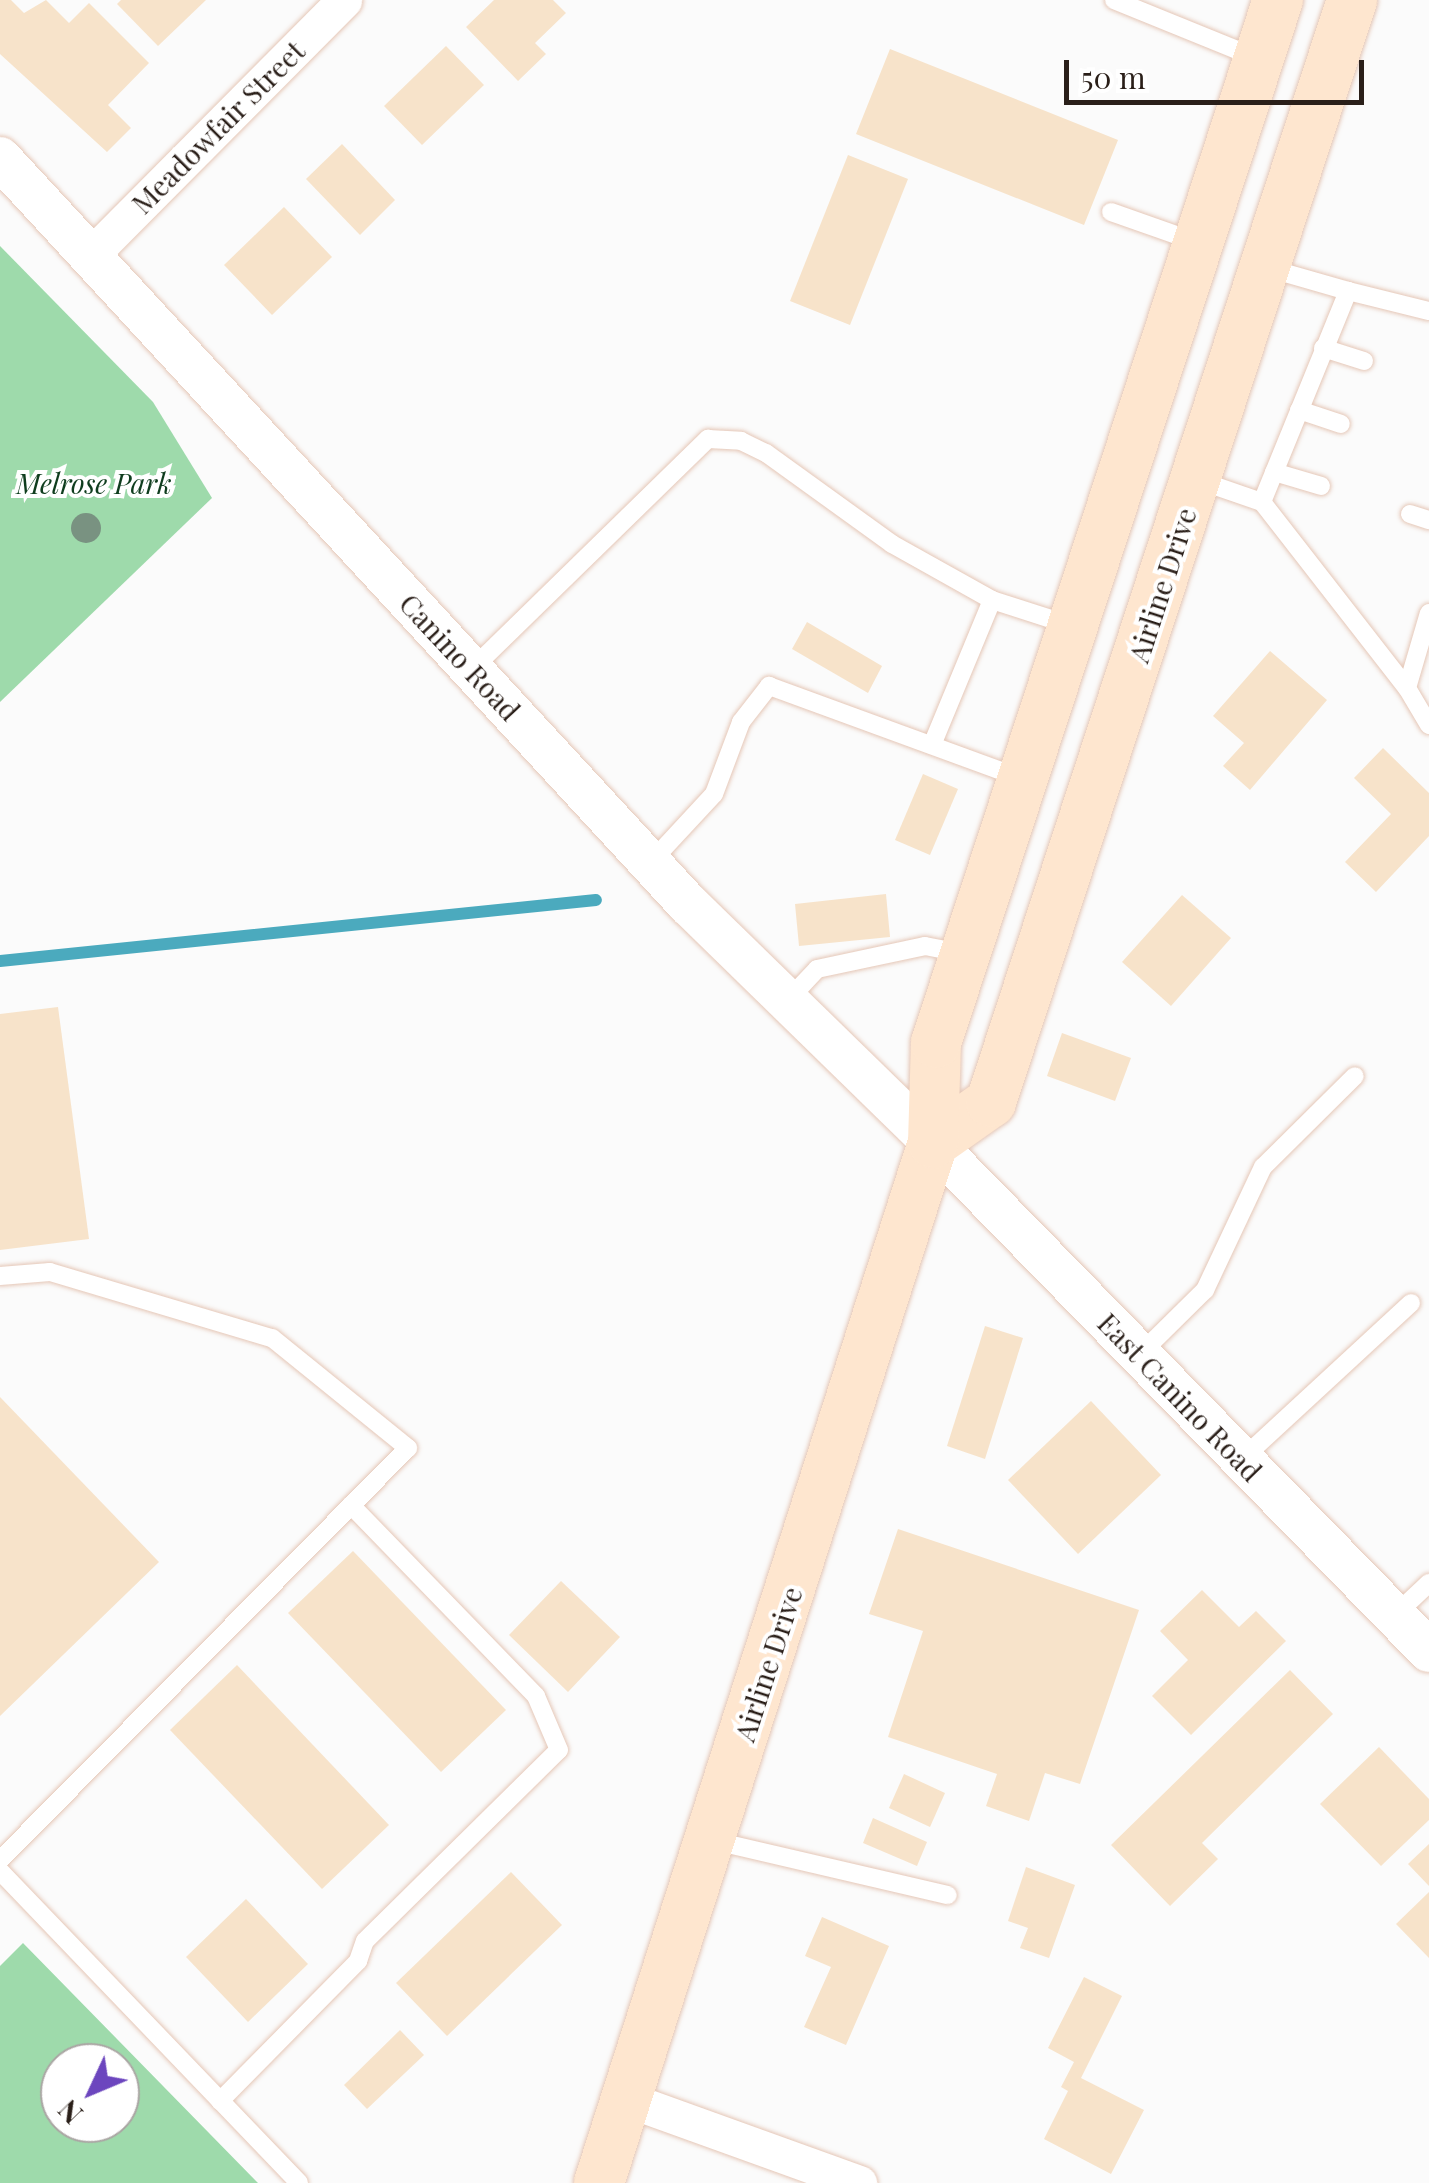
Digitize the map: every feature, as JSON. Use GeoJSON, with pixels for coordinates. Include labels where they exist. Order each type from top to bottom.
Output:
{"type":"FeatureCollection","features":[{"type":"Feature","properties":{"kind":"main road","name":"Airline Drive"},"geometry":{"type":"LineString","coordinates":[[599,2183],[933,1143],[936,1043],[1278,0]]}},
{"type":"Feature","properties":{"kind":"main road","name":"Airline Drive"},"geometry":{"type":"LineString","coordinates":[[933,1143],[990,1102],[1352,0]]}},
{"type":"Feature","properties":{"kind":"main road"},"geometry":{"type":"LineString","coordinates":[[1197,242],[1265,268]]}},
{"type":"Feature","properties":{"kind":"street","name":"Meadowfair Street"},"geometry":{"type":"LineString","coordinates":[[92,254],[344,0]]}},
{"type":"Feature","properties":{"kind":"street","name":"Canino Road"},"geometry":{"type":"LineString","coordinates":[[0,158],[650,862],[933,1143]]}},
{"type":"Feature","properties":{"kind":"street","name":"East Canino Road"},"geometry":{"type":"LineString","coordinates":[[933,1143],[1429,1650]]}},
{"type":"Feature","properties":{"kind":"street"},"geometry":{"type":"LineString","coordinates":[[626,2099],[860,2183]]}},
{"type":"Feature","properties":{"kind":"lane"},"geometry":{"type":"LineString","coordinates":[[1114,0],[1261,60]]}},
{"type":"Feature","properties":{"kind":"lane"},"geometry":{"type":"LineString","coordinates":[[1111,212],[1197,242]]}},
{"type":"Feature","properties":{"kind":"lane"},"geometry":{"type":"LineString","coordinates":[[1265,268],[1429,311]]}},
{"type":"Feature","properties":{"kind":"lane"},"geometry":{"type":"LineString","coordinates":[[1262,502],[1348,291]]}},
{"type":"Feature","properties":{"kind":"lane"},"geometry":{"type":"LineString","coordinates":[[1323,348],[1364,361]]}},
{"type":"Feature","properties":{"kind":"lane"},"geometry":{"type":"LineString","coordinates":[[1300,410],[1342,424]]}},
{"type":"Feature","properties":{"kind":"lane"},"geometry":{"type":"LineString","coordinates":[[471,669],[708,439],[741,442],[766,453],[892,544],[992,600],[1074,626]]}},
{"type":"Feature","properties":{"kind":"lane"},"geometry":{"type":"LineString","coordinates":[[1274,472],[1321,486]]}},
{"type":"Feature","properties":{"kind":"lane"},"geometry":{"type":"LineString","coordinates":[[1197,480],[1262,502],[1408,688],[1429,725]]}},
{"type":"Feature","properties":{"kind":"lane"},"geometry":{"type":"LineString","coordinates":[[1410,514],[1429,520]]}},
{"type":"Feature","properties":{"kind":"lane"},"geometry":{"type":"LineString","coordinates":[[932,745],[992,600]]}},
{"type":"Feature","properties":{"kind":"lane"},"geometry":{"type":"LineString","coordinates":[[1408,688],[1429,613]]}},
{"type":"Feature","properties":{"kind":"lane"},"geometry":{"type":"LineString","coordinates":[[650,862],[714,794],[741,722],[769,686],[1023,780]]}},
{"type":"Feature","properties":{"kind":"lane"},"geometry":{"type":"LineString","coordinates":[[787,1001],[816,969],[925,946],[965,954]]}},
{"type":"Feature","properties":{"kind":"lane"},"geometry":{"type":"LineString","coordinates":[[1139,1356],[1205,1290],[1264,1166],[1355,1076]]}},
{"type":"Feature","properties":{"kind":"lane"},"geometry":{"type":"LineString","coordinates":[[0,1276],[50,1272],[272,1338],[408,1448],[0,1860]]}},
{"type":"Feature","properties":{"kind":"lane"},"geometry":{"type":"LineString","coordinates":[[1241,1460],[1411,1302]]}},
{"type":"Feature","properties":{"kind":"lane"},"geometry":{"type":"LineString","coordinates":[[220,2101],[358,1961],[365,1940],[559,1750],[536,1696],[351,1505]]}},
{"type":"Feature","properties":{"kind":"lane"},"geometry":{"type":"LineString","coordinates":[[1395,1616],[1429,1583]]}},
{"type":"Feature","properties":{"kind":"lane"},"geometry":{"type":"LineString","coordinates":[[711,1840],[948,1894]]}},
{"type":"Feature","properties":{"kind":"lane"},"geometry":{"type":"LineString","coordinates":[[0,1871],[298,2183]]}},
{"type":"Feature","properties":{"kind":"green space","name":"Melrose Park"},"geometry":{"type":"Polygon","coordinates":[[[0,246],[153,402],[212,498],[0,702],[0,246]]]}},
{"type":"Feature","properties":{"kind":"green space"},"geometry":{"type":"Polygon","coordinates":[[[23,1943],[121,2043],[40,2043],[40,2143],[140,2143],[140,2062],[258,2183],[0,2183],[0,1966],[23,1943]]]}},
{"type":"Feature","properties":{"kind":"building"},"geometry":{"type":"Polygon","coordinates":[[[0,0],[11,0],[24,13],[46,0],[69,23],[89,3],[149,63],[108,105],[131,128],[107,152],[0,54],[0,0]]]}},
{"type":"Feature","properties":{"kind":"building"},"geometry":{"type":"Polygon","coordinates":[[[121,0],[206,0],[158,46],[117,4],[121,0]]]}},
{"type":"Feature","properties":{"kind":"building"},"geometry":{"type":"Polygon","coordinates":[[[494,0],[553,0],[566,13],[535,43],[546,54],[518,81],[466,27],[494,0]]]}},
{"type":"Feature","properties":{"kind":"building"},"geometry":{"type":"Polygon","coordinates":[[[446,46],[484,85],[422,145],[384,106],[446,46]]]}},
{"type":"Feature","properties":{"kind":"building"},"geometry":{"type":"Polygon","coordinates":[[[890,49],[1118,140],[1084,225],[856,134],[890,49]]]}},
{"type":"Feature","properties":{"kind":"building"},"geometry":{"type":"Polygon","coordinates":[[[342,144],[395,200],[360,235],[306,179],[342,144]]]}},
{"type":"Feature","properties":{"kind":"building"},"geometry":{"type":"Polygon","coordinates":[[[848,155],[908,179],[850,325],[790,301],[848,155]]]}},
{"type":"Feature","properties":{"kind":"building"},"geometry":{"type":"Polygon","coordinates":[[[284,207],[332,257],[272,315],[224,265],[284,207]]]}},
{"type":"Feature","properties":{"kind":"building"},"geometry":{"type":"Polygon","coordinates":[[[807,622],[882,666],[868,693],[792,649],[807,622]]]}},
{"type":"Feature","properties":{"kind":"building"},"geometry":{"type":"Polygon","coordinates":[[[1270,651],[1327,700],[1250,790],[1223,766],[1244,743],[1213,716],[1270,651]]]}},
{"type":"Feature","properties":{"kind":"building"},"geometry":{"type":"Polygon","coordinates":[[[1383,748],[1429,793],[1429,836],[1376,892],[1345,862],[1391,814],[1354,778],[1383,748]]]}},
{"type":"Feature","properties":{"kind":"building"},"geometry":{"type":"Polygon","coordinates":[[[923,774],[958,789],[930,855],[895,840],[923,774]]]}},
{"type":"Feature","properties":{"kind":"building"},"geometry":{"type":"Polygon","coordinates":[[[886,894],[890,937],[799,946],[795,904],[886,894]]]}},
{"type":"Feature","properties":{"kind":"building"},"geometry":{"type":"Polygon","coordinates":[[[1182,895],[1231,938],[1171,1006],[1122,962],[1182,895]]]}},
{"type":"Feature","properties":{"kind":"building"},"geometry":{"type":"Polygon","coordinates":[[[58,1007],[89,1239],[0,1250],[0,1014],[58,1007]]]}},
{"type":"Feature","properties":{"kind":"building"},"geometry":{"type":"Polygon","coordinates":[[[1062,1033],[1131,1058],[1115,1101],[1047,1076],[1062,1033]]]}},
{"type":"Feature","properties":{"kind":"building"},"geometry":{"type":"Polygon","coordinates":[[[985,1326],[1023,1338],[985,1459],[947,1446],[985,1326]]]}},
{"type":"Feature","properties":{"kind":"building"},"geometry":{"type":"Polygon","coordinates":[[[0,1397],[159,1562],[0,1716],[0,1397]]]}},
{"type":"Feature","properties":{"kind":"building"},"geometry":{"type":"Polygon","coordinates":[[[1091,1401],[1161,1475],[1078,1554],[1008,1480],[1091,1401]]]}},
{"type":"Feature","properties":{"kind":"building"},"geometry":{"type":"Polygon","coordinates":[[[898,1529],[1139,1610],[1080,1784],[1045,1773],[1029,1821],[986,1806],[997,1774],[888,1737],[923,1631],[869,1614],[898,1529]]]}},
{"type":"Feature","properties":{"kind":"building"},"geometry":{"type":"Polygon","coordinates":[[[353,1551],[506,1710],[441,1772],[288,1613],[353,1551]]]}},
{"type":"Feature","properties":{"kind":"building"},"geometry":{"type":"Polygon","coordinates":[[[561,1581],[620,1637],[568,1692],[509,1635],[561,1581]]]}},
{"type":"Feature","properties":{"kind":"building"},"geometry":{"type":"Polygon","coordinates":[[[1202,1590],[1239,1627],[1256,1611],[1286,1641],[1191,1735],[1152,1696],[1188,1660],[1160,1631],[1202,1590]]]}},
{"type":"Feature","properties":{"kind":"building"},"geometry":{"type":"Polygon","coordinates":[[[237,1665],[389,1825],[322,1889],[170,1730],[237,1665]]]}},
{"type":"Feature","properties":{"kind":"building"},"geometry":{"type":"Polygon","coordinates":[[[1290,1670],[1333,1714],[1202,1843],[1218,1859],[1170,1906],[1111,1845],[1290,1670]]]}},
{"type":"Feature","properties":{"kind":"building"},"geometry":{"type":"Polygon","coordinates":[[[1379,1747],[1429,1799],[1429,1820],[1381,1866],[1320,1804],[1379,1747]]]}},
{"type":"Feature","properties":{"kind":"building"},"geometry":{"type":"Polygon","coordinates":[[[904,1774],[945,1793],[930,1827],[889,1808],[904,1774]]]}},
{"type":"Feature","properties":{"kind":"building"},"geometry":{"type":"Polygon","coordinates":[[[873,1818],[927,1842],[917,1866],[863,1843],[873,1818]]]}},
{"type":"Feature","properties":{"kind":"building"},"geometry":{"type":"Polygon","coordinates":[[[1429,1844],[1429,1886],[1408,1864],[1429,1844]]]}},
{"type":"Feature","properties":{"kind":"building"},"geometry":{"type":"Polygon","coordinates":[[[1026,1867],[1075,1885],[1049,1958],[1020,1948],[1028,1928],[1008,1921],[1026,1867]]]}},
{"type":"Feature","properties":{"kind":"building"},"geometry":{"type":"Polygon","coordinates":[[[511,1872],[562,1925],[447,2036],[396,1983],[511,1872]]]}},
{"type":"Feature","properties":{"kind":"building"},"geometry":{"type":"Polygon","coordinates":[[[1429,1892],[1429,1958],[1396,1924],[1429,1892]]]}},
{"type":"Feature","properties":{"kind":"building"},"geometry":{"type":"Polygon","coordinates":[[[246,1899],[308,1964],[248,2022],[186,1957],[246,1899]]]}},
{"type":"Feature","properties":{"kind":"building"},"geometry":{"type":"Polygon","coordinates":[[[822,1917],[889,1946],[846,2045],[804,2027],[831,1967],[805,1956],[822,1917]]]}},
{"type":"Feature","properties":{"kind":"building"},"geometry":{"type":"Polygon","coordinates":[[[1084,1977],[1122,1996],[1081,2078],[1144,2110],[1111,2174],[1044,2139],[1068,2091],[1061,2087],[1074,2062],[1048,2048],[1084,1977]]]}},
{"type":"Feature","properties":{"kind":"building"},"geometry":{"type":"Polygon","coordinates":[[[400,2030],[424,2055],[367,2109],[344,2085],[400,2030]]]}},
{"type":"Feature","properties":{"kind":"waterway"},"geometry":{"type":"LineString","coordinates":[[0,961],[596,900]]}}]}
